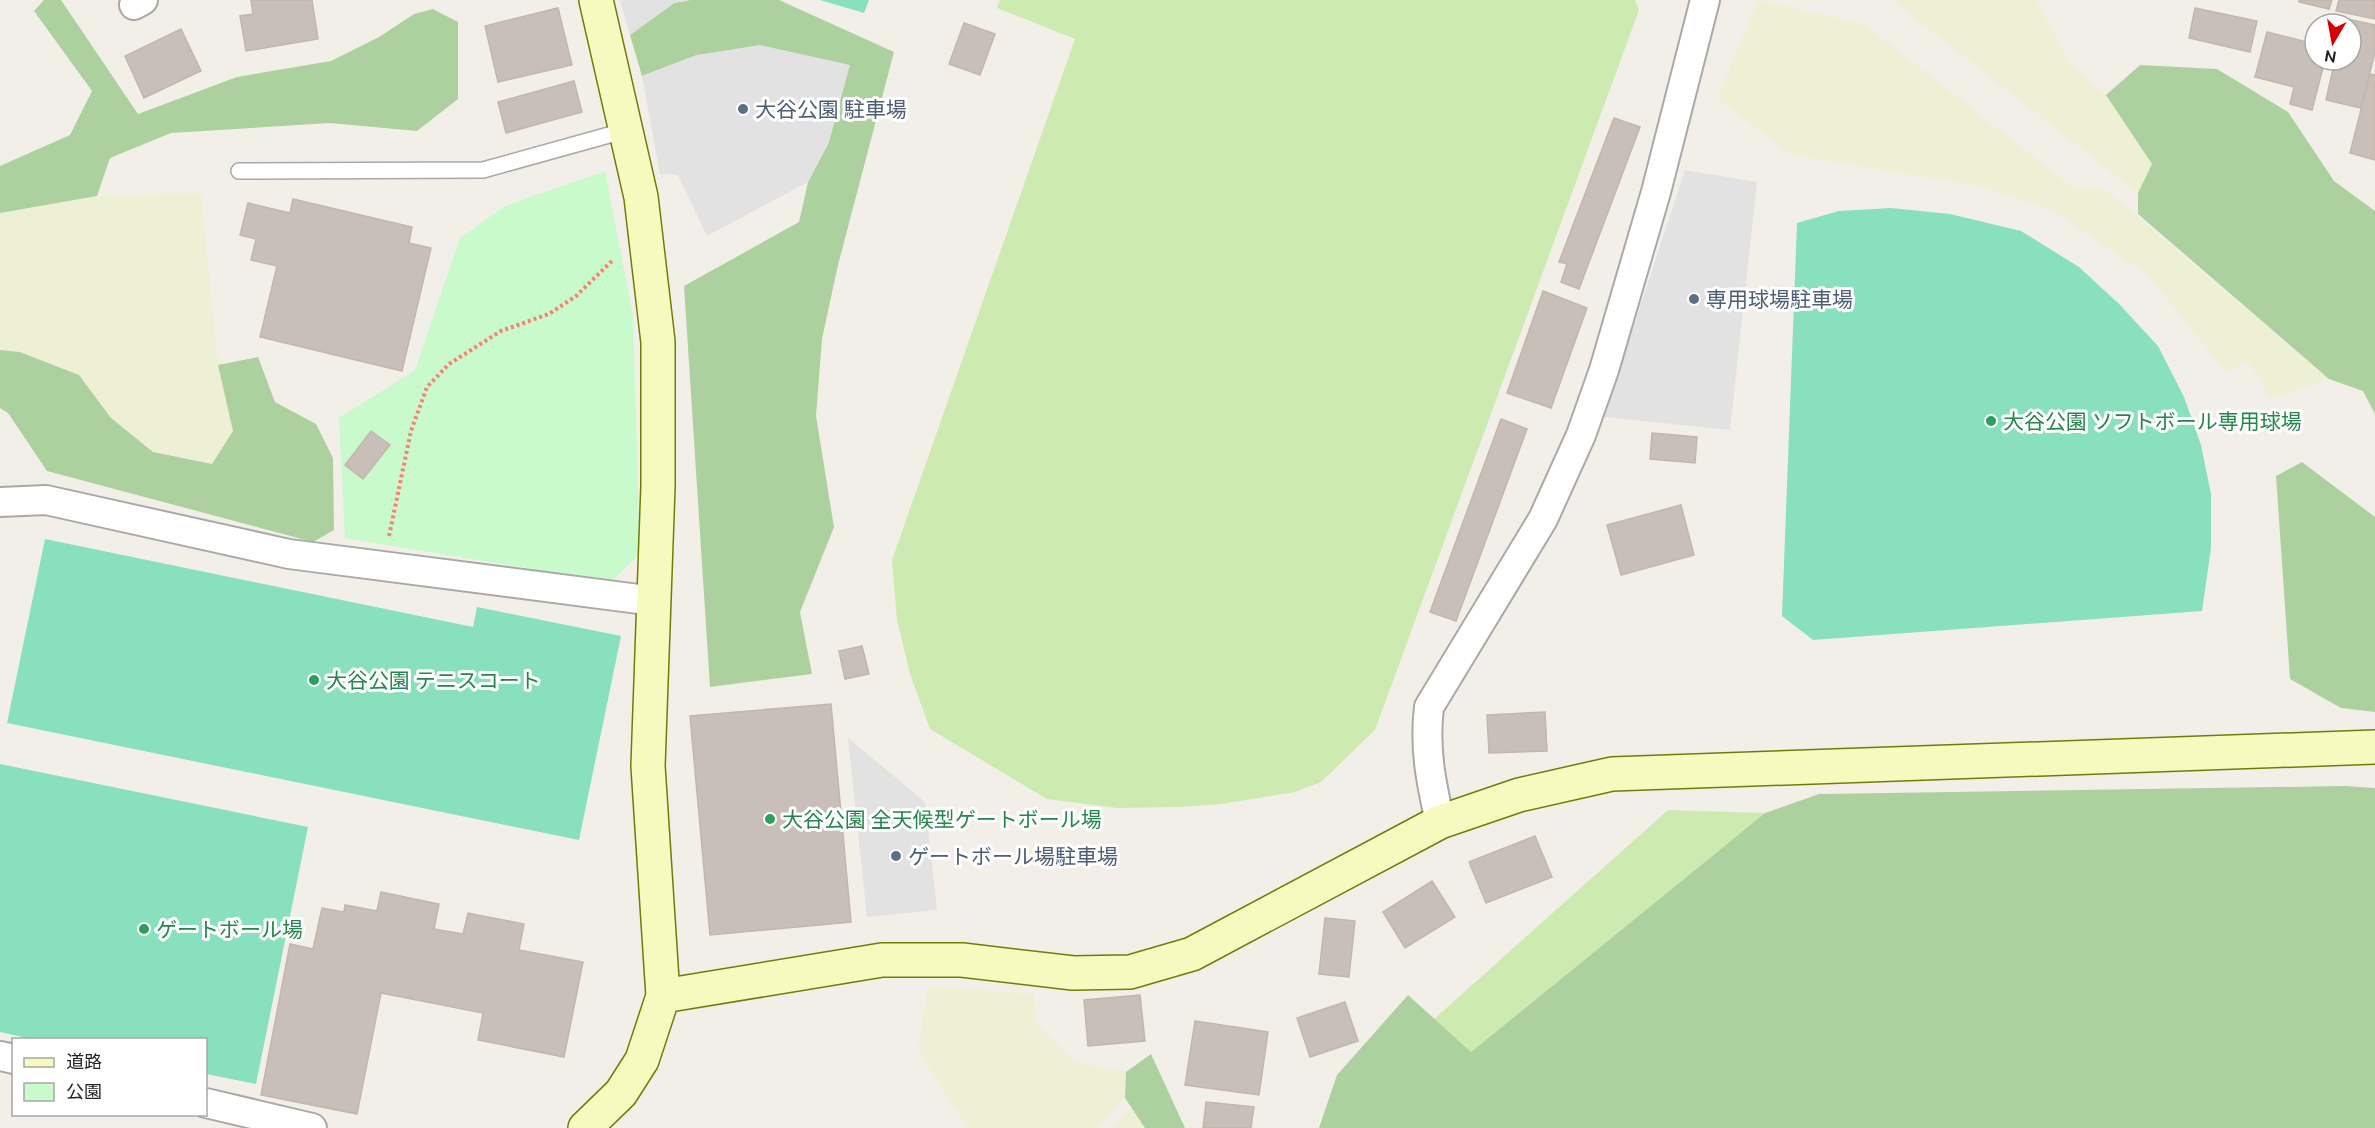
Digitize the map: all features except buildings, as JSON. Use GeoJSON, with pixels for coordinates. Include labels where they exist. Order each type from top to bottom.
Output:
{"type":"FeatureCollection","features":[{"type":"Feature","properties":{"kind":"street"},"geometry":{"type":"LineString","coordinates":[[585,1128],[621,1093],[642,1060],[663,996],[648,766],[658,486],[658,342],[641,196],[596,0]]}},
{"type":"Feature","properties":{"kind":"street"},"geometry":{"type":"LineString","coordinates":[[1440,822],[1429,775],[1425,738],[1429,707],[1543,519],[1581,435],[1604,370],[1656,192],[1705,0]]}},
{"type":"Feature","properties":{"kind":"street"},"geometry":{"type":"LineString","coordinates":[[0,502],[46,500],[289,554],[654,601]]}},
{"type":"Feature","properties":{"kind":"street"},"geometry":{"type":"LineString","coordinates":[[663,996],[882,960],[963,960],[1073,973],[1130,972],[1192,954],[1440,822],[1519,795],[1612,774],[2375,747]]}},
{"type":"Feature","properties":{"kind":"street"},"geometry":{"type":"LineString","coordinates":[[207,1103],[312,1128]]}},
{"type":"Feature","properties":{"kind":"lane"},"geometry":{"type":"LineString","coordinates":[[239,171],[483,170],[627,130]]}},
{"type":"Feature","properties":{"kind":"path"},"geometry":{"type":"LineString","coordinates":[[381,565],[388,545],[411,431],[427,387],[449,364],[501,331],[549,314],[576,296],[613,259],[622,254]]}},
{"type":"Feature","properties":{"kind":"green space"},"geometry":{"type":"Polygon","coordinates":[[[44,0],[61,0],[138,114],[237,77],[331,61],[379,37],[414,14],[433,9],[458,22],[458,99],[417,131],[330,123],[171,133],[110,158],[97,196],[0,213],[0,166],[70,135],[92,91],[34,11],[44,0]]]}},
{"type":"Feature","properties":{"kind":"green space"},"geometry":{"type":"Polygon","coordinates":[[[690,0],[779,0],[894,52],[838,265],[822,339],[816,416],[834,527],[800,612],[812,674],[710,687],[684,286],[799,222],[808,182],[829,142],[697,55],[642,76],[630,35],[674,3],[690,0]]]}},
{"type":"Feature","properties":{"kind":"green space"},"geometry":{"type":"Polygon","coordinates":[[[820,0],[869,0],[864,13],[820,0]]]}},
{"type":"Feature","properties":{"kind":"green space"},"geometry":{"type":"Polygon","coordinates":[[[1000,0],[1635,0],[1639,10],[1375,730],[1321,782],[1295,792],[1221,804],[1179,807],[1117,808],[1047,799],[930,729],[910,674],[897,620],[892,560],[1075,39],[997,8],[1000,0]]]}},
{"type":"Feature","properties":{"kind":"green space"},"geometry":{"type":"Polygon","coordinates":[[[1758,0],[1864,24],[2071,186],[2103,188],[2329,379],[2271,399],[2247,360],[2227,373],[2148,275],[2052,210],[1975,185],[1792,155],[1717,98],[1758,0]]]}},
{"type":"Feature","properties":{"kind":"green space"},"geometry":{"type":"Polygon","coordinates":[[[1892,0],[2037,0],[2070,65],[2106,95],[2152,164],[2138,193],[1892,0]]]}},
{"type":"Feature","properties":{"kind":"green space"},"geometry":{"type":"Polygon","coordinates":[[[2140,65],[2217,69],[2288,112],[2334,181],[2375,211],[2375,414],[2363,391],[2329,379],[2138,214],[2138,193],[2152,164],[2106,95],[2140,65]]]}},
{"type":"Feature","properties":{"kind":"green space"},"geometry":{"type":"Polygon","coordinates":[[[605,171],[633,315],[640,553],[611,582],[345,538],[339,418],[415,370],[460,238],[505,206],[605,171]]]}},
{"type":"Feature","properties":{"kind":"green space"},"geometry":{"type":"Polygon","coordinates":[[[201,193],[218,365],[234,431],[213,464],[153,452],[111,418],[79,375],[20,352],[0,350],[0,213],[97,196],[201,193]]]}},
{"type":"Feature","properties":{"kind":"green space","name":"大谷公園 ソフトボール専用球場"},"geometry":{"type":"Polygon","coordinates":[[[1891,208],[1950,214],[2021,231],[2079,267],[2119,304],[2158,346],[2184,397],[2201,445],[2211,494],[2211,548],[2202,611],[1813,640],[1782,616],[1797,223],[1839,211],[1891,208]]]}},
{"type":"Feature","properties":{"kind":"green space"},"geometry":{"type":"Polygon","coordinates":[[[0,350],[20,352],[79,375],[111,418],[153,452],[212,464],[233,431],[218,365],[258,357],[275,402],[316,424],[333,458],[334,530],[313,542],[47,471],[8,413],[0,408],[0,350]]]}},
{"type":"Feature","properties":{"kind":"green space"},"geometry":{"type":"Polygon","coordinates":[[[2302,462],[2375,517],[2375,712],[2341,708],[2290,679],[2276,476],[2302,462]]]}},
{"type":"Feature","properties":{"kind":"green space","name":"大谷公園 テニスコート"},"geometry":{"type":"Polygon","coordinates":[[[45,539],[473,627],[477,607],[621,636],[579,840],[7,723],[45,539]]]}},
{"type":"Feature","properties":{"kind":"green space","name":"ゲートボール場"},"geometry":{"type":"Polygon","coordinates":[[[0,764],[308,827],[256,1084],[207,1074],[207,1038],[27,1038],[0,1032],[0,764]]]}},
{"type":"Feature","properties":{"kind":"green space"},"geometry":{"type":"Polygon","coordinates":[[[2345,786],[2375,788],[2375,1128],[1319,1128],[1337,1075],[1408,995],[1471,1052],[1765,813],[1819,794],[2345,786]]]}},
{"type":"Feature","properties":{"kind":"green space"},"geometry":{"type":"Polygon","coordinates":[[[1668,810],[1765,813],[1471,1052],[1434,1019],[1668,810]]]}},
{"type":"Feature","properties":{"kind":"green space"},"geometry":{"type":"Polygon","coordinates":[[[928,986],[1034,994],[1036,1023],[1075,1062],[1126,1072],[1125,1098],[1096,1128],[967,1128],[918,1050],[928,986]]]}},
{"type":"Feature","properties":{"kind":"green space"},"geometry":{"type":"Polygon","coordinates":[[[1151,1054],[1185,1128],[1145,1128],[1125,1098],[1126,1072],[1151,1054]]]}},
{"type":"Feature","properties":{"kind":"green space"},"geometry":{"type":"Polygon","coordinates":[[[1131,1108],[1145,1128],[1112,1128],[1131,1108]]]}},
{"type":"Feature","properties":{"kind":"shaded area"},"geometry":{"type":"Polygon","coordinates":[[[620,0],[690,0],[674,3],[630,35],[620,0]]]}},
{"type":"Feature","properties":{"kind":"shaded area","name":"大谷公園 駐車場"},"geometry":{"type":"Polygon","coordinates":[[[760,45],[850,65],[829,142],[808,182],[707,236],[678,175],[660,174],[642,76],[697,55],[760,45]]]}},
{"type":"Feature","properties":{"kind":"shaded area","name":"専用球場駐車場"},"geometry":{"type":"Polygon","coordinates":[[[1685,170],[1757,182],[1730,430],[1604,417],[1685,170]]]}},
{"type":"Feature","properties":{"kind":"shaded area","name":"ゲートボール場駐車場"},"geometry":{"type":"Polygon","coordinates":[[[848,738],[925,802],[937,910],[867,917],[848,738]]]}},
{"type":"Feature","properties":{"kind":"place","name":"大谷公園 駐車場"},"geometry":{"type":"Point","coordinates":[743,109]}},
{"type":"Feature","properties":{"kind":"place","name":"専用球場駐車場"},"geometry":{"type":"Point","coordinates":[1694,299]}},
{"type":"Feature","properties":{"kind":"place","name":"大谷公園 ソフトボール専用球場"},"geometry":{"type":"Point","coordinates":[1991,421]}},
{"type":"Feature","properties":{"kind":"place","name":"大谷公園 テニスコート"},"geometry":{"type":"Point","coordinates":[314,680]}},
{"type":"Feature","properties":{"kind":"place","name":"大谷公園 全天候型ゲートボール場"},"geometry":{"type":"Point","coordinates":[770,819]}},
{"type":"Feature","properties":{"kind":"place","name":"ゲートボール場駐車場"},"geometry":{"type":"Point","coordinates":[896,856]}},
{"type":"Feature","properties":{"kind":"place","name":"ゲートボール場"},"geometry":{"type":"Point","coordinates":[144,929]}}]}
